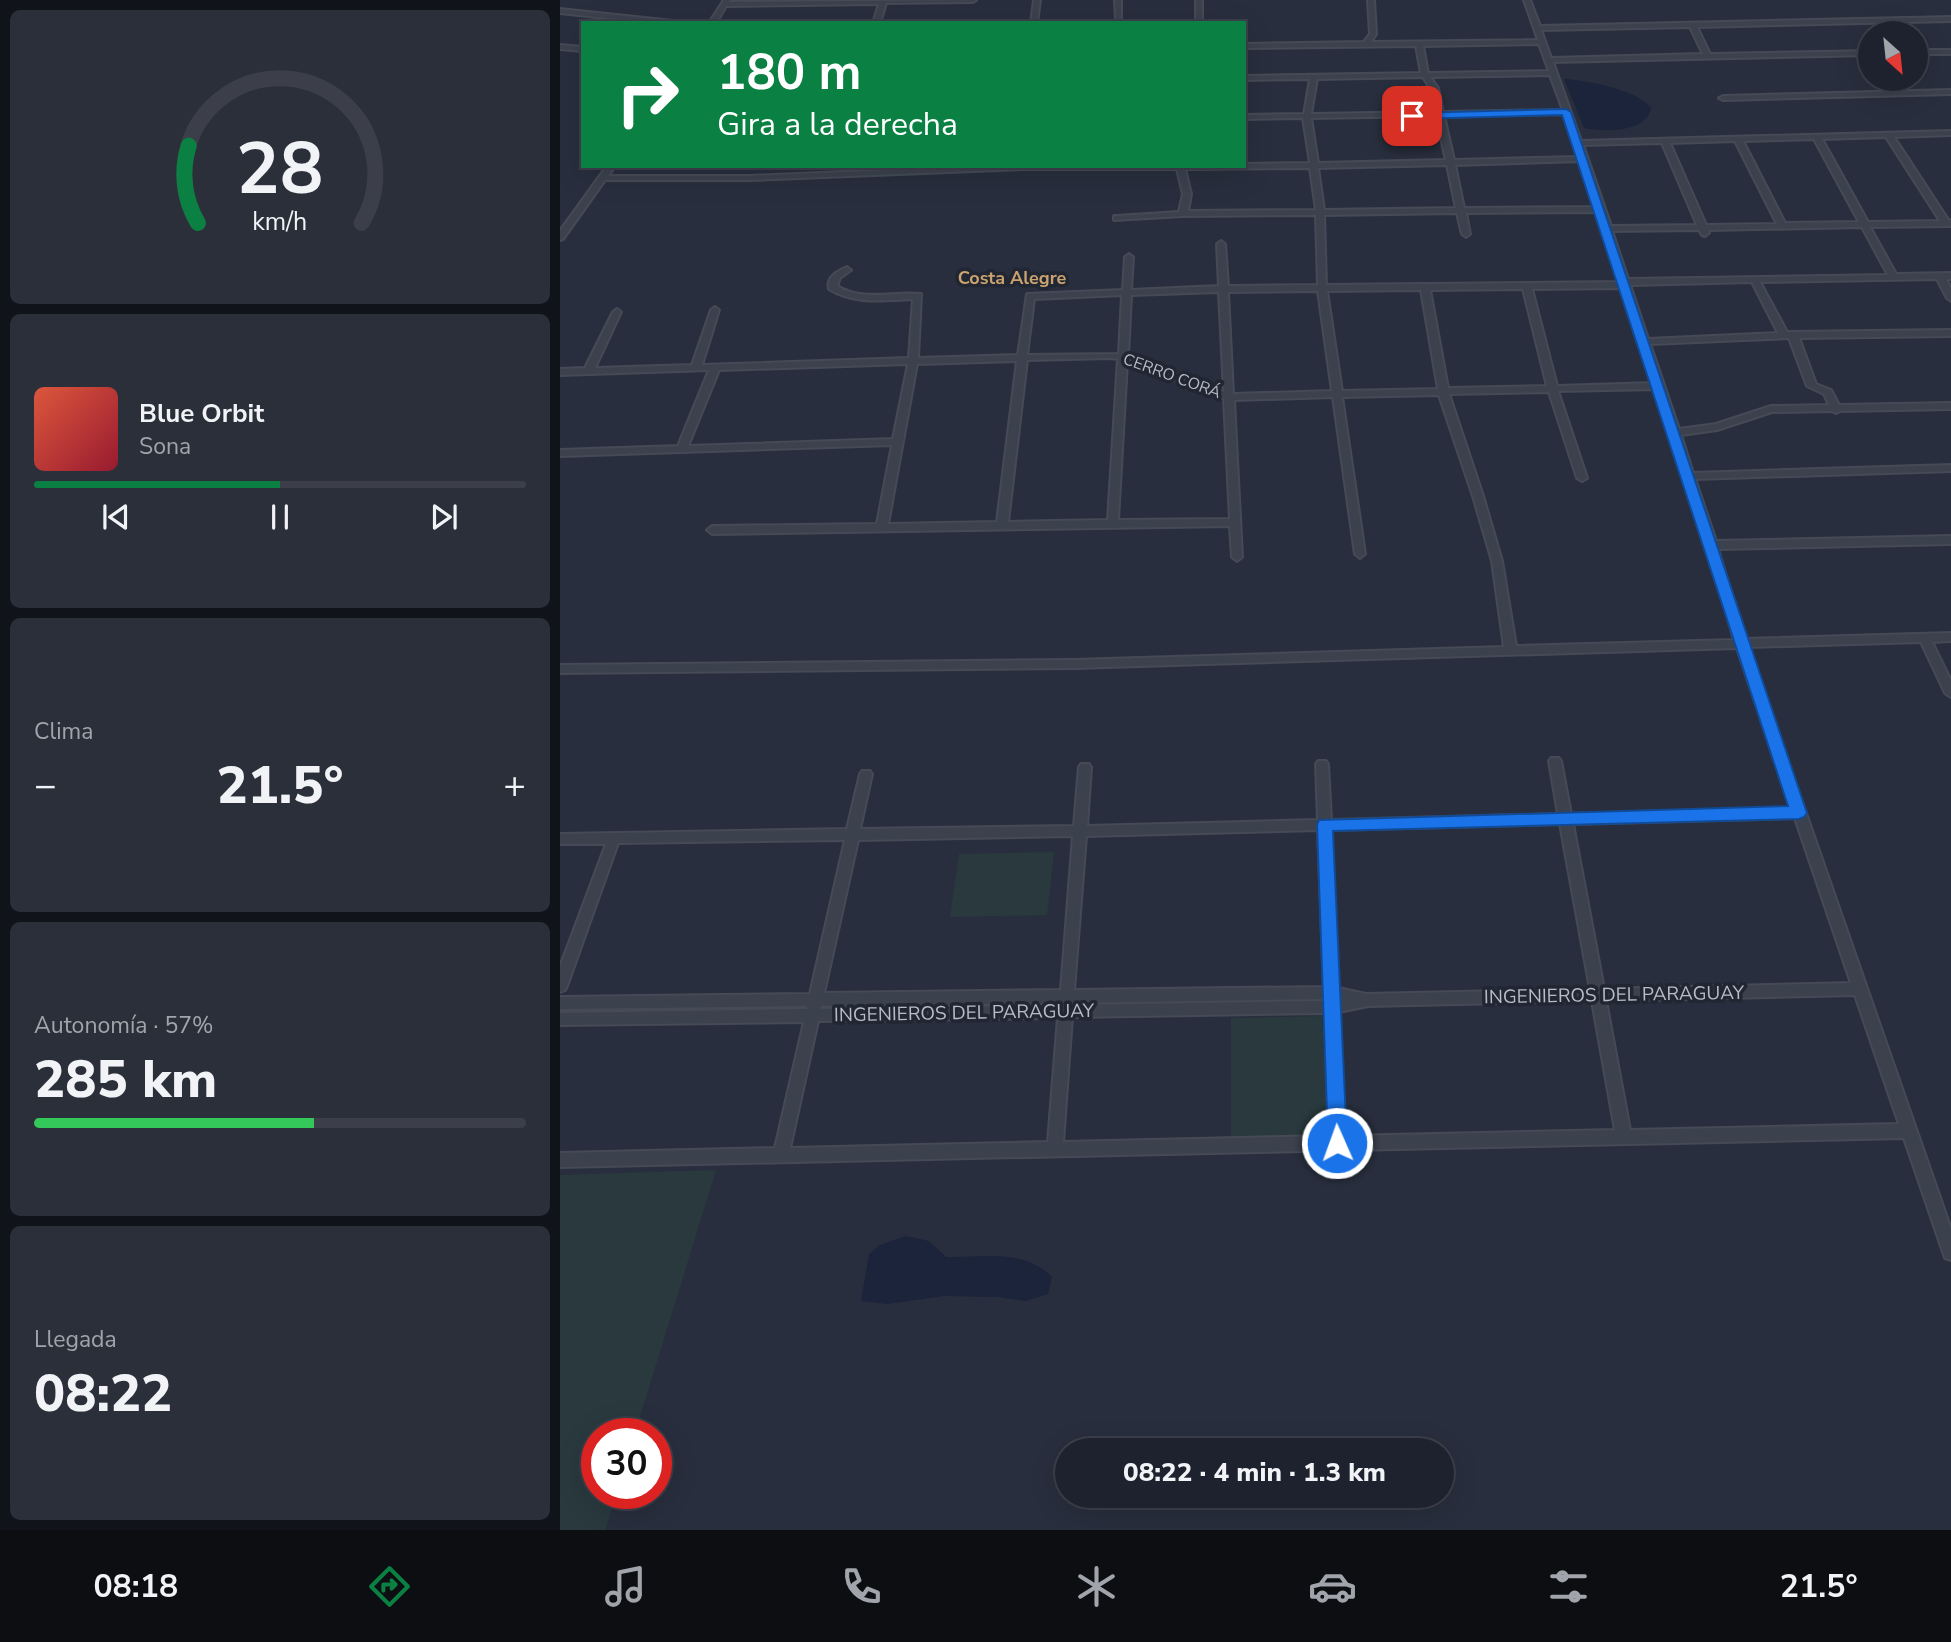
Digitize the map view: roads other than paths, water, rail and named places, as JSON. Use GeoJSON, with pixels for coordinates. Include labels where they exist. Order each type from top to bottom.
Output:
{"type":"FeatureCollection","features":[{"type":"Feature","properties":{"kind":"street"},"geometry":{"type":"LineString","coordinates":[[713,21],[726,2],[973,0]]}},
{"type":"Feature","properties":{"kind":"street"},"geometry":{"type":"LineString","coordinates":[[1034,21],[1037,0]]}},
{"type":"Feature","properties":{"kind":"street"},"geometry":{"type":"LineString","coordinates":[[1118,0],[1119,20]]}},
{"type":"Feature","properties":{"kind":"street"},"geometry":{"type":"LineString","coordinates":[[1199,0],[1199,21]]}},
{"type":"Feature","properties":{"kind":"street"},"geometry":{"type":"LineString","coordinates":[[1366,45],[1373,34],[1371,0]]}},
{"type":"Feature","properties":{"kind":"street"},"geometry":{"type":"LineString","coordinates":[[1527,0],[1601,209],[1712,545],[1741,644],[1951,1252]]}},
{"type":"Feature","properties":{"kind":"street"},"geometry":{"type":"LineString","coordinates":[[877,21],[884,1]]}},
{"type":"Feature","properties":{"kind":"street"},"geometry":{"type":"LineString","coordinates":[[560,11],[641,21]]}},
{"type":"Feature","properties":{"kind":"street"},"geometry":{"type":"LineString","coordinates":[[1537,28],[1951,19]]}},
{"type":"Feature","properties":{"kind":"street"},"geometry":{"type":"LineString","coordinates":[[1693,25],[1708,57]]}},
{"type":"Feature","properties":{"kind":"street"},"geometry":{"type":"LineString","coordinates":[[1246,47],[1542,42]]}},
{"type":"Feature","properties":{"kind":"street"},"geometry":{"type":"LineString","coordinates":[[1419,45],[1425,75],[1434,88],[1466,234]]}},
{"type":"Feature","properties":{"kind":"street"},"geometry":{"type":"LineString","coordinates":[[560,47],[581,49]]}},
{"type":"Feature","properties":{"kind":"street"},"geometry":{"type":"LineString","coordinates":[[1928,52],[1951,52]]}},
{"type":"Feature","properties":{"kind":"street"},"geometry":{"type":"LineString","coordinates":[[1548,60],[1858,53]]}},
{"type":"Feature","properties":{"kind":"street"},"geometry":{"type":"LineString","coordinates":[[1246,78],[1553,73]]}},
{"type":"Feature","properties":{"kind":"street"},"geometry":{"type":"LineString","coordinates":[[1314,76],[1307,117],[1320,214],[1322,288],[1360,554]]}},
{"type":"Feature","properties":{"kind":"street"},"geometry":{"type":"LineString","coordinates":[[1723,98],[1951,92]]}},
{"type":"Feature","properties":{"kind":"street"},"geometry":{"type":"LineString","coordinates":[[1246,117],[1566,112]]}},
{"type":"Feature","properties":{"kind":"street"},"geometry":{"type":"LineString","coordinates":[[1577,143],[1951,133]]}},
{"type":"Feature","properties":{"kind":"street"},"geometry":{"type":"LineString","coordinates":[[1889,135],[1949,225]]}},
{"type":"Feature","properties":{"kind":"street"},"geometry":{"type":"LineString","coordinates":[[1817,136],[1894,278]]}},
{"type":"Feature","properties":{"kind":"street"},"geometry":{"type":"LineString","coordinates":[[1738,139],[1782,226]]}},
{"type":"Feature","properties":{"kind":"street"},"geometry":{"type":"LineString","coordinates":[[1665,141],[1704,230]]}},
{"type":"Feature","properties":{"kind":"street"},"geometry":{"type":"LineString","coordinates":[[1246,167],[1584,159]]}},
{"type":"Feature","properties":{"kind":"street"},"geometry":{"type":"LineString","coordinates":[[560,237],[610,168]]}},
{"type":"Feature","properties":{"kind":"street"},"geometry":{"type":"LineString","coordinates":[[603,178],[749,178],[964,168]]}},
{"type":"Feature","properties":{"kind":"street"},"geometry":{"type":"LineString","coordinates":[[1180,168],[1187,194],[1183,214]]}},
{"type":"Feature","properties":{"kind":"street"},"geometry":{"type":"LineString","coordinates":[[1117,218],[1183,214],[1601,209]]}},
{"type":"Feature","properties":{"kind":"street"},"geometry":{"type":"LineString","coordinates":[[1608,232],[1949,225]]}},
{"type":"Feature","properties":{"kind":"street"},"geometry":{"type":"LineString","coordinates":[[1704,230],[1782,226],[1866,227]]}},
{"type":"Feature","properties":{"kind":"street"},"geometry":{"type":"LineString","coordinates":[[1221,244],[1237,557]]}},
{"type":"Feature","properties":{"kind":"street"},"geometry":{"type":"LineString","coordinates":[[1113,523],[1129,257]]}},
{"type":"Feature","properties":{"kind":"street"},"geometry":{"type":"LineString","coordinates":[[847,270],[833,281],[832,287],[841,294],[874,297],[918,296],[913,361],[882,527]]}},
{"type":"Feature","properties":{"kind":"street"},"geometry":{"type":"LineString","coordinates":[[1940,276],[1951,298]]}},
{"type":"Feature","properties":{"kind":"street"},"geometry":{"type":"LineString","coordinates":[[1003,525],[1020,358],[1030,296],[1222,289],[1527,286],[1951,276]]}},
{"type":"Feature","properties":{"kind":"street"},"geometry":{"type":"LineString","coordinates":[[1755,280],[1788,335],[1812,386],[1828,392],[1836,410]]}},
{"type":"Feature","properties":{"kind":"street"},"geometry":{"type":"LineString","coordinates":[[1527,286],[1553,390],[1581,478]]}},
{"type":"Feature","properties":{"kind":"street"},"geometry":{"type":"LineString","coordinates":[[1425,287],[1444,394],[1497,561],[1511,652]]}},
{"type":"Feature","properties":{"kind":"street"},"geometry":{"type":"LineString","coordinates":[[696,368],[715,310]]}},
{"type":"Feature","properties":{"kind":"street"},"geometry":{"type":"LineString","coordinates":[[588,372],[617,312]]}},
{"type":"Feature","properties":{"kind":"street"},"geometry":{"type":"LineString","coordinates":[[1644,342],[1788,335],[1951,332]]}},
{"type":"Feature","properties":{"kind":"street","name":"CERRO CORÁ"},"geometry":{"type":"LineString","coordinates":[[560,373],[1110,355],[1122,357],[1228,397],[1444,394],[1659,386]]}},
{"type":"Feature","properties":{"kind":"street"},"geometry":{"type":"LineString","coordinates":[[682,449],[715,367]]}},
{"type":"Feature","properties":{"kind":"street"},"geometry":{"type":"LineString","coordinates":[[1674,433],[1717,427],[1770,409],[1951,406]]}},
{"type":"Feature","properties":{"kind":"street"},"geometry":{"type":"LineString","coordinates":[[560,453],[898,442]]}},
{"type":"Feature","properties":{"kind":"street"},"geometry":{"type":"LineString","coordinates":[[1688,477],[1951,467]]}},
{"type":"Feature","properties":{"kind":"street"},"geometry":{"type":"LineString","coordinates":[[712,530],[1236,522]]}},
{"type":"Feature","properties":{"kind":"street"},"geometry":{"type":"LineString","coordinates":[[1712,545],[1951,540]]}},
{"type":"Feature","properties":{"kind":"street"},"geometry":{"type":"LineString","coordinates":[[1925,638],[1951,693]]}},
{"type":"Feature","properties":{"kind":"street"},"geometry":{"type":"LineString","coordinates":[[560,669],[1074,664],[1951,638]]}},
{"type":"Feature","properties":{"kind":"street"},"geometry":{"type":"LineString","coordinates":[[1556,761],[1624,1137]]}},
{"type":"Feature","properties":{"kind":"street"},"geometry":{"type":"LineString","coordinates":[[1322,764],[1337,1143]]}},
{"type":"Feature","properties":{"kind":"street"},"geometry":{"type":"LineString","coordinates":[[1055,1149],[1086,767]]}},
{"type":"Feature","properties":{"kind":"street"},"geometry":{"type":"LineString","coordinates":[[780,1155],[866,774]]}},
{"type":"Feature","properties":{"kind":"street"},"geometry":{"type":"LineString","coordinates":[[560,839],[1080,831],[1799,813]]}},
{"type":"Feature","properties":{"kind":"street"},"geometry":{"type":"LineString","coordinates":[[560,986],[614,838]]}},
{"type":"Feature","properties":{"kind":"street","name":"INGENIEROS DEL PARAGUAY"},"geometry":{"type":"LineString","coordinates":[[560,1018],[812,1015],[1067,1004],[1860,989]]}},
{"type":"Feature","properties":{"kind":"street","name":"INGENIEROS DEL PARAGUAY"},"geometry":{"type":"LineString","coordinates":[[560,1003],[816,1000],[1067,1004]]}},
{"type":"Feature","properties":{"kind":"street"},"geometry":{"type":"LineString","coordinates":[[560,1160],[1909,1131]]}},
{"type":"Feature","properties":{"kind":"water"},"geometry":{"type":"Polygon","coordinates":[[[1564,79],[1585,81],[1624,91],[1651,108],[1648,116],[1642,122],[1624,129],[1584,128],[1564,79]]]}},
{"type":"Feature","properties":{"kind":"water"},"geometry":{"type":"Polygon","coordinates":[[[906,1236],[929,1241],[946,1257],[1002,1256],[1028,1262],[1052,1277],[1048,1294],[1026,1301],[996,1297],[944,1296],[887,1304],[861,1301],[869,1254],[880,1245],[906,1236]]]}},
{"type":"Feature","properties":{"kind":"district","name":"Costa Alegre"},"geometry":{"type":"Point","coordinates":[1012,278]}}]}
